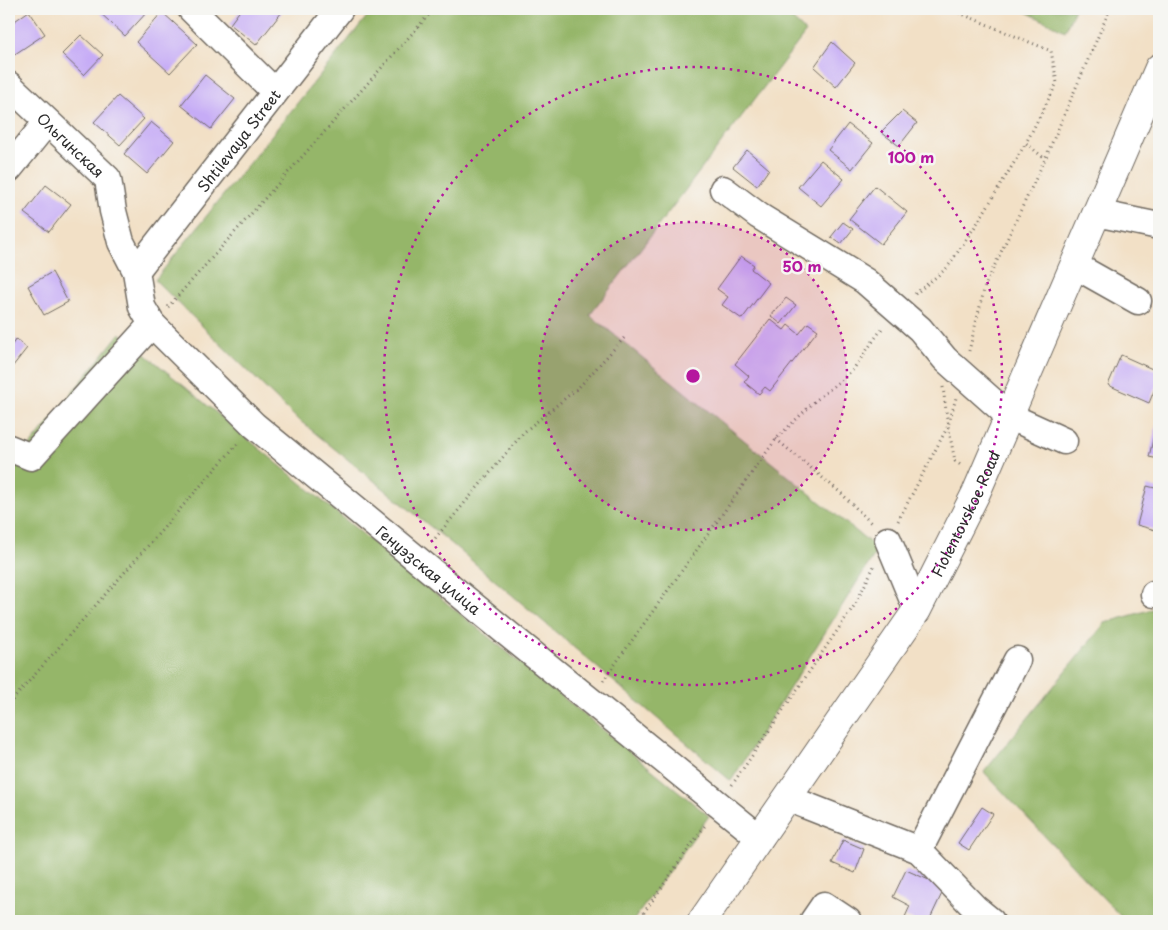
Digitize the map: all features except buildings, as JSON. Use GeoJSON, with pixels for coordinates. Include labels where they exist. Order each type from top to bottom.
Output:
{"type":"FeatureCollection","features":[{"type":"Feature","properties":{"kind":"main road","name":"Fiolentovskoe Road"},"geometry":{"type":"LineString","coordinates":[[702,921],[917,610],[981,482],[1159,68]]}},
{"type":"Feature","properties":{"kind":"street"},"geometry":{"type":"LineString","coordinates":[[191,9],[274,92]]}},
{"type":"Feature","properties":{"kind":"street","name":"Shtilevaya Street"},"geometry":{"type":"LineString","coordinates":[[136,271],[340,9]]}},
{"type":"Feature","properties":{"kind":"street","name":"Ольгинская"},"geometry":{"type":"LineString","coordinates":[[9,85],[108,179],[113,211],[121,242],[136,271]]}},
{"type":"Feature","properties":{"kind":"street"},"geometry":{"type":"LineString","coordinates":[[9,169],[47,122]]}},
{"type":"Feature","properties":{"kind":"street"},"geometry":{"type":"LineString","coordinates":[[723,189],[759,216],[866,281],[920,329],[945,359],[1009,416],[1064,441]]}},
{"type":"Feature","properties":{"kind":"street"},"geometry":{"type":"LineString","coordinates":[[1096,213],[1159,226]]}},
{"type":"Feature","properties":{"kind":"street"},"geometry":{"type":"LineString","coordinates":[[1074,265],[1138,301]]}},
{"type":"Feature","properties":{"kind":"street","name":"Генуэзская улица"},"geometry":{"type":"LineString","coordinates":[[136,271],[142,307],[152,324],[254,425],[417,560],[760,838]]}},
{"type":"Feature","properties":{"kind":"street"},"geometry":{"type":"LineString","coordinates":[[9,448],[31,457],[152,324]]}},
{"type":"Feature","properties":{"kind":"street"},"geometry":{"type":"LineString","coordinates":[[888,540],[917,610]]}},
{"type":"Feature","properties":{"kind":"street"},"geometry":{"type":"LineString","coordinates":[[919,850],[1017,660]]}},
{"type":"Feature","properties":{"kind":"street"},"geometry":{"type":"LineString","coordinates":[[787,798],[919,850],[975,908],[991,921]]}},
{"type":"Feature","properties":{"kind":"street"},"geometry":{"type":"LineString","coordinates":[[813,921],[824,905],[848,921]]}},
{"type":"Feature","properties":{"kind":"path"},"geometry":{"type":"LineString","coordinates":[[152,324],[434,9]]}},
{"type":"Feature","properties":{"kind":"path"},"geometry":{"type":"LineString","coordinates":[[590,700],[776,439],[814,402],[852,372],[896,308],[947,268],[978,222],[1026,143],[1057,83],[1051,51],[950,9]]}},
{"type":"Feature","properties":{"kind":"path"},"geometry":{"type":"LineString","coordinates":[[963,375],[986,286],[1045,158],[1110,9]]}},
{"type":"Feature","properties":{"kind":"path"},"geometry":{"type":"LineString","coordinates":[[1026,143],[1045,158]]}},
{"type":"Feature","properties":{"kind":"path"},"geometry":{"type":"LineString","coordinates":[[417,560],[524,432],[579,387],[625,337]]}},
{"type":"Feature","properties":{"kind":"path"},"geometry":{"type":"LineString","coordinates":[[9,704],[254,425]]}},
{"type":"Feature","properties":{"kind":"path"},"geometry":{"type":"LineString","coordinates":[[638,921],[856,603],[948,426],[955,460],[981,482]]}},
{"type":"Feature","properties":{"kind":"path"},"geometry":{"type":"LineString","coordinates":[[776,439],[841,493],[888,540]]}},
{"type":"Feature","properties":{"kind":"green space"},"geometry":{"type":"Polygon","coordinates":[[[373,9],[781,9],[806,32],[590,315],[878,549],[731,781],[452,544],[294,416],[155,280],[373,9]]]}},
{"type":"Feature","properties":{"kind":"green space"},"geometry":{"type":"Polygon","coordinates":[[[1020,9],[1075,9],[1065,31],[1020,9]]]}},
{"type":"Feature","properties":{"kind":"green space"},"geometry":{"type":"Polygon","coordinates":[[[120,333],[406,570],[709,816],[633,921],[9,921],[9,472],[120,333]]]}},
{"type":"Feature","properties":{"kind":"green space"},"geometry":{"type":"Polygon","coordinates":[[[1159,607],[1159,921],[1125,921],[984,772],[1105,623],[1159,607]]]}}]}
